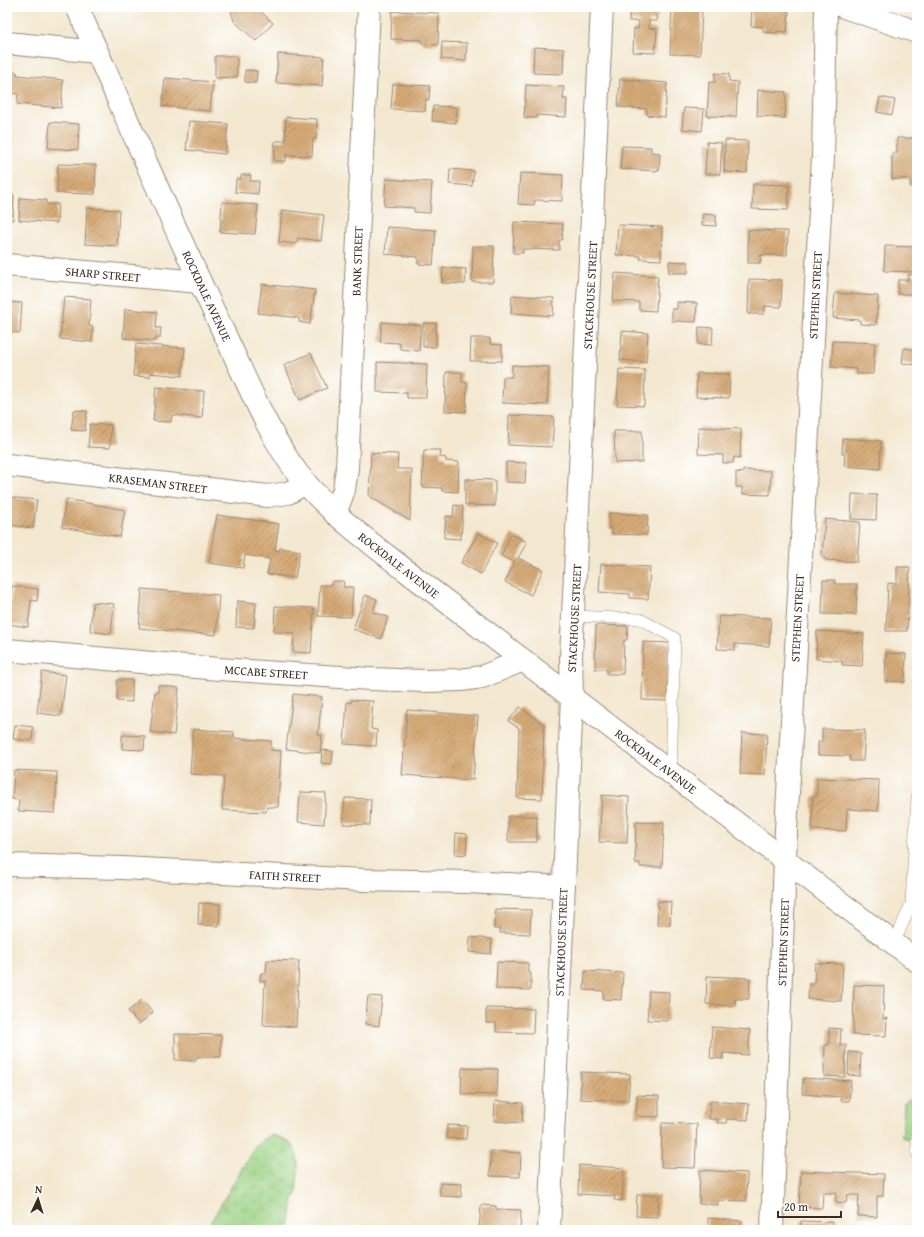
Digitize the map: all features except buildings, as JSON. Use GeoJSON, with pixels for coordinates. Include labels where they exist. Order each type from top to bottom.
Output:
{"type":"FeatureCollection","features":[{"type":"Feature","properties":{"kind":"street","name":"ROCKDALE AVENUE"},"geometry":{"type":"LineString","coordinates":[[77,7],[200,282],[270,429],[282,450],[306,483],[334,514],[917,961]]}},
{"type":"Feature","properties":{"kind":"street","name":"BANK STREET"},"geometry":{"type":"LineString","coordinates":[[334,514],[344,490],[347,468],[369,7]]}},
{"type":"Feature","properties":{"kind":"street","name":"STACKHOUSE STREET"},"geometry":{"type":"LineString","coordinates":[[549,1230],[572,697],[574,616],[602,7]]}},
{"type":"Feature","properties":{"kind":"street","name":"STEPHEN STREET"},"geometry":{"type":"LineString","coordinates":[[772,1230],[786,830],[808,404],[823,158],[826,7]]}},
{"type":"Feature","properties":{"kind":"street"},"geometry":{"type":"LineString","coordinates":[[844,7],[917,32]]}},
{"type":"Feature","properties":{"kind":"street"},"geometry":{"type":"LineString","coordinates":[[7,43],[97,52]]}},
{"type":"Feature","properties":{"kind":"street","name":"SHARP STREET"},"geometry":{"type":"LineString","coordinates":[[7,265],[200,282]]}},
{"type":"Feature","properties":{"kind":"street","name":"KRASEMAN STREET"},"geometry":{"type":"LineString","coordinates":[[7,465],[268,496],[288,493],[306,483]]}},
{"type":"Feature","properties":{"kind":"street","name":"MCCABE STREET"},"geometry":{"type":"LineString","coordinates":[[7,650],[227,669],[370,679],[425,681],[461,680],[482,677],[523,660]]}},
{"type":"Feature","properties":{"kind":"street","name":"FAITH STREET"},"geometry":{"type":"LineString","coordinates":[[7,865],[130,868],[363,880],[467,882],[564,887]]}},
{"type":"Feature","properties":{"kind":"lane"},"geometry":{"type":"LineString","coordinates":[[574,616],[640,619],[675,638],[671,771]]}},
{"type":"Feature","properties":{"kind":"lane"},"geometry":{"type":"LineString","coordinates":[[894,944],[911,904],[917,797]]}},
{"type":"Feature","properties":{"kind":"lane"},"geometry":{"type":"LineString","coordinates":[[917,1136],[917,1154]]}},
{"type":"Feature","properties":{"kind":"green space"},"geometry":{"type":"Polygon","coordinates":[[[917,1093],[917,1141],[912,1141],[902,1137],[904,1103],[917,1093]]]}},
{"type":"Feature","properties":{"kind":"green space"},"geometry":{"type":"Polygon","coordinates":[[[270,1135],[282,1138],[290,1143],[295,1149],[297,1157],[298,1175],[296,1195],[293,1199],[289,1230],[206,1230],[255,1146],[270,1135]]]}}]}
